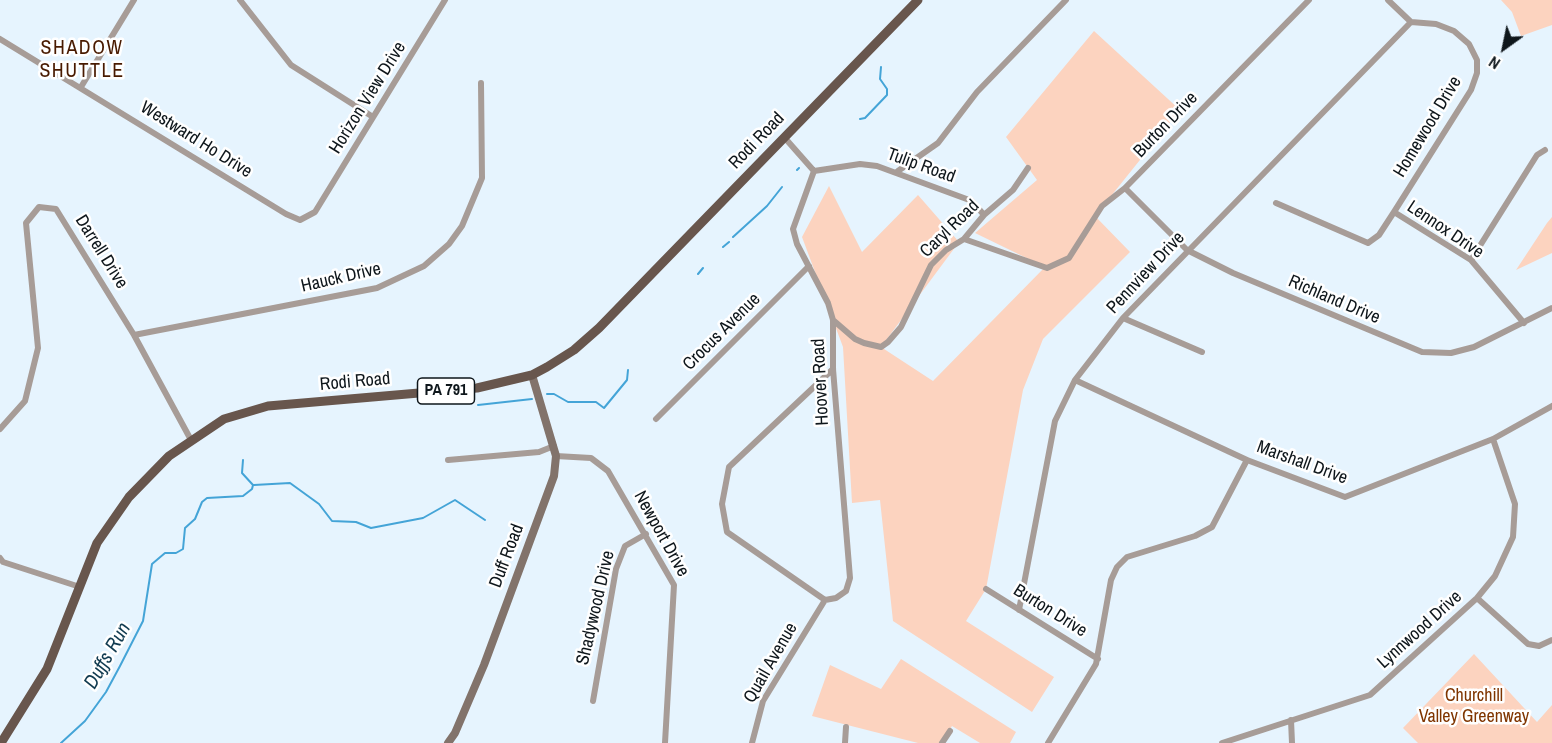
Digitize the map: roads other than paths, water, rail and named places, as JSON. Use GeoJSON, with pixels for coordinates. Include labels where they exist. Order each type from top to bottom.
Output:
{"type":"FeatureCollection","features":[{"type":"Feature","properties":{"kind":"main road","name":"Rodi Road"},"geometry":{"type":"LineString","coordinates":[[2,743],[47,669],[97,543],[129,496],[170,456],[224,419],[268,406],[477,388],[532,375],[574,350],[599,328],[918,0]]}},
{"type":"Feature","properties":{"kind":"street"},"geometry":{"type":"LineString","coordinates":[[81,87],[134,0]]}},
{"type":"Feature","properties":{"kind":"street"},"geometry":{"type":"LineString","coordinates":[[240,0],[291,65],[374,117]]}},
{"type":"Feature","properties":{"kind":"street","name":"Horizon View Drive"},"geometry":{"type":"LineString","coordinates":[[315,212],[445,0]]}},
{"type":"Feature","properties":{"kind":"street"},"geometry":{"type":"LineString","coordinates":[[898,171],[938,142],[977,92],[1066,0]]}},
{"type":"Feature","properties":{"kind":"street","name":"Burton Drive"},"geometry":{"type":"LineString","coordinates":[[964,239],[1047,268],[1069,258],[1102,206],[1125,188],[1309,0]]}},
{"type":"Feature","properties":{"kind":"street"},"geometry":{"type":"LineString","coordinates":[[1388,0],[1412,22]]}},
{"type":"Feature","properties":{"kind":"street","name":"Homewood Drive"},"geometry":{"type":"LineString","coordinates":[[1394,212],[1470,90],[1477,73],[1477,60],[1469,44],[1454,31],[1436,24],[1412,22]]}},
{"type":"Feature","properties":{"kind":"street","name":"Pennview Drive"},"geometry":{"type":"LineString","coordinates":[[1019,610],[1055,421],[1075,380],[1123,318],[1412,22]]}},
{"type":"Feature","properties":{"kind":"street","name":"Westward Ho Drive"},"geometry":{"type":"LineString","coordinates":[[0,39],[286,214],[300,220],[315,212]]}},
{"type":"Feature","properties":{"kind":"street","name":"Hauck Drive"},"geometry":{"type":"LineString","coordinates":[[134,335],[377,288],[424,266],[449,244],[462,226],[482,178],[481,83]]}},
{"type":"Feature","properties":{"kind":"street"},"geometry":{"type":"LineString","coordinates":[[784,137],[814,171]]}},
{"type":"Feature","properties":{"kind":"street"},"geometry":{"type":"LineString","coordinates":[[1471,260],[1537,155],[1545,150]]}},
{"type":"Feature","properties":{"kind":"street","name":"Tulip Road"},"geometry":{"type":"LineString","coordinates":[[814,171],[860,164],[898,171],[972,201],[984,215]]}},
{"type":"Feature","properties":{"kind":"street","name":"Caryl Road"},"geometry":{"type":"LineString","coordinates":[[833,320],[855,339],[881,347],[894,337],[931,264],[946,250],[964,239],[984,215],[1012,190],[1028,168]]}},
{"type":"Feature","properties":{"kind":"street","name":"Hoover Road"},"geometry":{"type":"LineString","coordinates":[[814,171],[793,229],[828,303],[833,320],[833,369],[850,578],[846,591],[836,598],[825,600]]}},
{"type":"Feature","properties":{"kind":"street","name":"Richland Drive"},"geometry":{"type":"LineString","coordinates":[[1125,188],[1188,250],[1233,273],[1422,352],[1451,353],[1474,347],[1552,308]]}},
{"type":"Feature","properties":{"kind":"street","name":"Lennox Drive"},"geometry":{"type":"LineString","coordinates":[[1276,203],[1368,243],[1379,235],[1394,212],[1471,260],[1524,323]]}},
{"type":"Feature","properties":{"kind":"street","name":"Darrell Drive"},"geometry":{"type":"LineString","coordinates":[[0,429],[25,401],[38,348],[26,223],[39,207],[56,209],[134,335],[191,440]]}},
{"type":"Feature","properties":{"kind":"street","name":"Crocus Avenue"},"geometry":{"type":"LineString","coordinates":[[656,419],[809,266]]}},
{"type":"Feature","properties":{"kind":"street"},"geometry":{"type":"LineString","coordinates":[[1123,318],[1202,352]]}},
{"type":"Feature","properties":{"kind":"street"},"geometry":{"type":"LineString","coordinates":[[825,600],[727,532],[722,504],[729,467],[833,369]]}},
{"type":"Feature","properties":{"kind":"street","name":"Duff Road"},"geometry":{"type":"LineString","coordinates":[[448,743],[455,733],[493,641],[553,481],[556,456],[532,375]]}},
{"type":"Feature","properties":{"kind":"street","name":"Marshall Drive"},"geometry":{"type":"LineString","coordinates":[[1075,380],[1248,460],[1345,497],[1493,439],[1552,406]]}},
{"type":"Feature","properties":{"kind":"street","name":"Lynnwood Drive"},"geometry":{"type":"LineString","coordinates":[[1222,743],[1370,694],[1477,598],[1495,576],[1513,537],[1515,504],[1493,439]]}},
{"type":"Feature","properties":{"kind":"street"},"geometry":{"type":"LineString","coordinates":[[448,459],[539,452],[554,446]]}},
{"type":"Feature","properties":{"kind":"street","name":"Newport Drive"},"geometry":{"type":"LineString","coordinates":[[556,456],[583,457],[601,464],[611,476],[646,534],[674,585],[665,743]]}},
{"type":"Feature","properties":{"kind":"street"},"geometry":{"type":"LineString","coordinates":[[1048,743],[1098,659],[1111,580],[1117,567],[1126,557],[1195,536],[1212,527],[1248,460]]}},
{"type":"Feature","properties":{"kind":"street","name":"Shadywood Drive"},"geometry":{"type":"LineString","coordinates":[[593,701],[616,569],[625,546],[646,534]]}},
{"type":"Feature","properties":{"kind":"street"},"geometry":{"type":"LineString","coordinates":[[0,558],[3,562],[80,587]]}},
{"type":"Feature","properties":{"kind":"street","name":"Burton Drive"},"geometry":{"type":"LineString","coordinates":[[986,589],[1098,659]]}},
{"type":"Feature","properties":{"kind":"street"},"geometry":{"type":"LineString","coordinates":[[1477,598],[1528,644],[1539,646],[1552,640]]}},
{"type":"Feature","properties":{"kind":"street","name":"Quail Avenue"},"geometry":{"type":"LineString","coordinates":[[752,743],[763,701],[825,600]]}},
{"type":"Feature","properties":{"kind":"street"},"geometry":{"type":"LineString","coordinates":[[1291,720],[1292,743]]}},
{"type":"Feature","properties":{"kind":"street"},"geometry":{"type":"LineString","coordinates":[[845,743],[846,727]]}},
{"type":"Feature","properties":{"kind":"street"},"geometry":{"type":"LineString","coordinates":[[942,743],[950,730]]}},
{"type":"Feature","properties":{"kind":"waterway","name":"Duffs Run"},"geometry":{"type":"LineString","coordinates":[[860,119],[865,118],[887,95],[887,89],[880,79],[881,67]]}},
{"type":"Feature","properties":{"kind":"waterway","name":"Duffs Run"},"geometry":{"type":"LineString","coordinates":[[733,237],[767,206],[782,187]]}},
{"type":"Feature","properties":{"kind":"waterway","name":"Duffs Run"},"geometry":{"type":"LineString","coordinates":[[723,247],[729,242]]}},
{"type":"Feature","properties":{"kind":"waterway","name":"Duffs Run"},"geometry":{"type":"LineString","coordinates":[[698,274],[703,268]]}},
{"type":"Feature","properties":{"kind":"waterway","name":"Duffs Run"},"geometry":{"type":"LineString","coordinates":[[547,394],[554,394],[568,402],[596,402],[604,408],[627,380],[628,370]]}},
{"type":"Feature","properties":{"kind":"waterway","name":"Duffs Run"},"geometry":{"type":"LineString","coordinates":[[478,405],[532,399]]}},
{"type":"Feature","properties":{"kind":"waterway","name":"Duffs Run"},"geometry":{"type":"LineString","coordinates":[[61,743],[85,721],[106,692],[143,621],[152,564],[165,553],[176,553],[183,549],[185,528],[195,519],[202,502],[207,498],[243,496],[252,489],[253,485],[242,473],[243,460]]}},
{"type":"Feature","properties":{"kind":"waterway"},"geometry":{"type":"LineString","coordinates":[[254,485],[290,483],[319,504],[332,521],[356,522],[371,528],[423,518],[455,500],[485,520]]}},
{"type":"Feature","properties":{"kind":"district","name":"SHADOW SHUTTLE"},"geometry":{"type":"Point","coordinates":[82,60]}},
{"type":"Feature","properties":{"kind":"park label","name":"Churchill Valley Greenway"},"geometry":{"type":"Point","coordinates":[1474,706]}}]}
